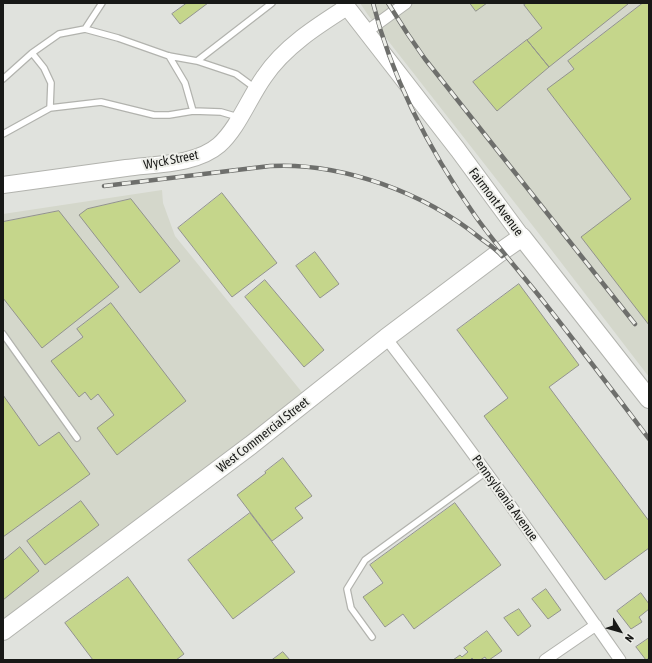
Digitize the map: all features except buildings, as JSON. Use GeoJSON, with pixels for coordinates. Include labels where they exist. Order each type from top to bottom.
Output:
{"type":"FeatureCollection","features":[{"type":"Feature","properties":{"kind":"main road","name":"West Commercial Street"},"geometry":{"type":"LineString","coordinates":[[3,631],[252,445],[386,338],[522,237]]}},
{"type":"Feature","properties":{"kind":"main road","name":"Fairmont Avenue"},"geometry":{"type":"LineString","coordinates":[[522,237],[649,399]]}},
{"type":"Feature","properties":{"kind":"street"},"geometry":{"type":"LineString","coordinates":[[366,32],[406,3]]}},
{"type":"Feature","properties":{"kind":"street","name":"Fairmont Avenue"},"geometry":{"type":"LineString","coordinates":[[345,5],[458,150],[522,237]]}},
{"type":"Feature","properties":{"kind":"street","name":"Wyck Street"},"geometry":{"type":"LineString","coordinates":[[3,185],[167,163],[198,157],[209,152],[227,137],[264,77],[285,53],[345,5]]}},
{"type":"Feature","properties":{"kind":"street","name":"Pennsylvania Avenue"},"geometry":{"type":"LineString","coordinates":[[386,338],[486,472],[620,660]]}},
{"type":"Feature","properties":{"kind":"street"},"geometry":{"type":"LineString","coordinates":[[545,660],[596,625]]}},
{"type":"Feature","properties":{"kind":"lane"},"geometry":{"type":"LineString","coordinates":[[85,29],[102,3]]}},
{"type":"Feature","properties":{"kind":"lane"},"geometry":{"type":"LineString","coordinates":[[197,62],[272,3]]}},
{"type":"Feature","properties":{"kind":"lane"},"geometry":{"type":"LineString","coordinates":[[3,79],[32,53],[59,34],[85,29],[118,38],[169,56],[197,62],[236,74],[256,90]]}},
{"type":"Feature","properties":{"kind":"lane"},"geometry":{"type":"LineString","coordinates":[[32,53],[44,68],[52,82],[50,108]]}},
{"type":"Feature","properties":{"kind":"lane"},"geometry":{"type":"LineString","coordinates":[[169,56],[185,83],[193,111]]}},
{"type":"Feature","properties":{"kind":"lane"},"geometry":{"type":"LineString","coordinates":[[3,134],[50,108],[101,102],[154,115],[170,115],[193,111],[221,112],[239,117]]}},
{"type":"Feature","properties":{"kind":"lane"},"geometry":{"type":"LineString","coordinates":[[3,334],[78,438]]}},
{"type":"Feature","properties":{"kind":"lane"},"geometry":{"type":"LineString","coordinates":[[372,637],[351,608],[347,589],[364,560],[486,472]]}},
{"type":"Feature","properties":{"kind":"shaded area"},"geometry":{"type":"Polygon","coordinates":[[[360,3],[649,3],[649,377],[368,15],[360,3]]]}},
{"type":"Feature","properties":{"kind":"shaded area"},"geometry":{"type":"Polygon","coordinates":[[[162,190],[163,203],[175,236],[305,396],[3,623],[3,214],[162,190]]]}},
{"type":"Feature","properties":{"kind":"railway"},"geometry":{"type":"LineString","coordinates":[[373,3],[391,60],[402,87],[429,141],[459,193],[491,238],[540,297],[649,439]]}},
{"type":"Feature","properties":{"kind":"railway"},"geometry":{"type":"LineString","coordinates":[[388,3],[425,59],[635,324]]}},
{"type":"Feature","properties":{"kind":"railway"},"geometry":{"type":"LineString","coordinates":[[104,186],[270,166],[297,166],[325,169],[354,175],[408,194],[434,207],[458,222],[502,256]]}}]}
